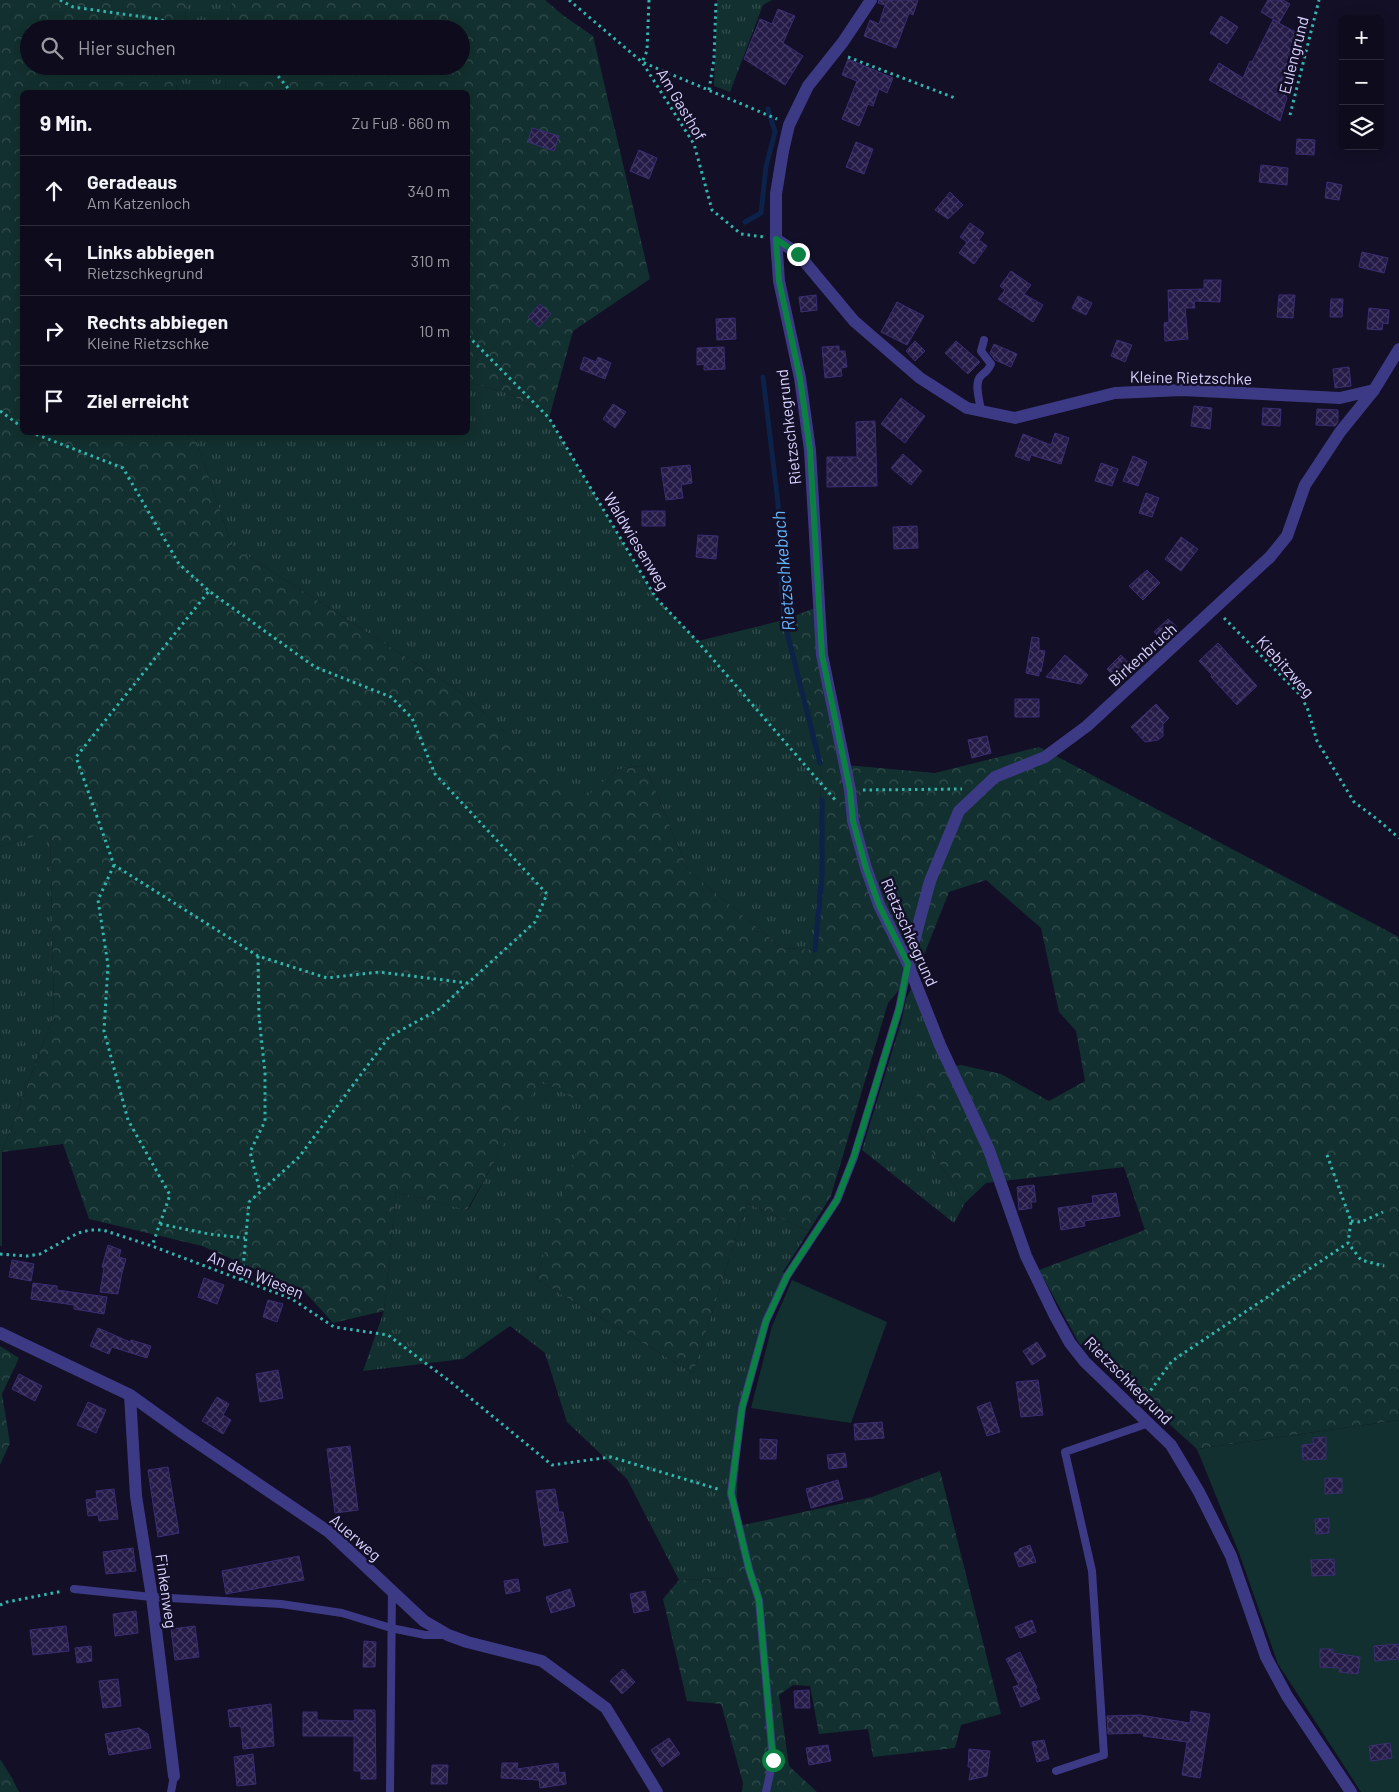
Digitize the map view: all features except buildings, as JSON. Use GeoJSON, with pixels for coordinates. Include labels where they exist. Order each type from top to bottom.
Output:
{"type":"FeatureCollection","features":[{"type":"Feature","properties":{"kind":"street","name":"Rietzschkegrund"},"geometry":{"type":"LineString","coordinates":[[871,0],[843,42],[808,86],[790,125],[776,194],[776,239],[779,281],[800,378],[810,450],[822,655],[850,790],[853,821],[879,905],[908,964],[940,1045],[989,1150],[1026,1256],[1054,1314],[1070,1343],[1085,1362],[1171,1446],[1200,1492],[1230,1556],[1266,1657],[1287,1696],[1351,1792]]}},
{"type":"Feature","properties":{"kind":"street","name":"Kleine Rietzschke"},"geometry":{"type":"LineString","coordinates":[[776,239],[798,254],[854,321],[920,378],[967,408],[1015,418],[1115,393],[1182,390],[1340,398],[1374,390]]}},
{"type":"Feature","properties":{"kind":"street","name":"Birkenbruch"},"geometry":{"type":"LineString","coordinates":[[908,964],[930,881],[959,811],[995,778],[1045,757],[1087,726],[1270,557],[1287,536],[1305,485],[1340,432],[1374,390],[1399,349]]}},
{"type":"Feature","properties":{"kind":"street","name":"Auerweg"},"geometry":{"type":"LineString","coordinates":[[0,1333],[130,1395],[183,1434],[329,1532],[424,1620],[448,1635],[467,1642],[542,1661],[606,1708],[657,1792]]}},
{"type":"Feature","properties":{"kind":"street","name":"Finkenweg"},"geometry":{"type":"LineString","coordinates":[[130,1395],[136,1496],[152,1597],[174,1776]]}},
{"type":"Feature","properties":{"kind":"lane"},"geometry":{"type":"LineString","coordinates":[[981,411],[977,385],[981,376],[988,372],[991,364],[981,351],[984,340]]}},
{"type":"Feature","properties":{"kind":"lane"},"geometry":{"type":"LineString","coordinates":[[766,1792],[773,1760],[759,1600],[749,1569],[731,1493],[742,1408],[766,1321],[787,1276],[837,1200],[854,1156],[896,1018],[908,964]]}},
{"type":"Feature","properties":{"kind":"lane"},"geometry":{"type":"LineString","coordinates":[[1056,1771],[1104,1755],[1092,1571],[1064,1452],[1149,1423]]}},
{"type":"Feature","properties":{"kind":"lane"},"geometry":{"type":"LineString","coordinates":[[74,1589],[152,1597],[281,1604],[342,1613],[391,1628],[425,1635],[448,1635]]}},
{"type":"Feature","properties":{"kind":"lane"},"geometry":{"type":"LineString","coordinates":[[390,1792],[392,1590]]}},
{"type":"Feature","properties":{"kind":"lane","name":"Finkenweg"},"geometry":{"type":"LineString","coordinates":[[171,1792],[174,1776]]}},
{"type":"Feature","properties":{"kind":"path"},"geometry":{"type":"LineString","coordinates":[[60,0],[73,7],[161,20]]}},
{"type":"Feature","properties":{"kind":"path","name":"Am Gasthof"},"geometry":{"type":"LineString","coordinates":[[569,0],[642,62],[694,144],[712,210],[741,234],[776,239]]}},
{"type":"Feature","properties":{"kind":"path"},"geometry":{"type":"LineString","coordinates":[[649,0],[647,51],[642,62],[790,125]]}},
{"type":"Feature","properties":{"kind":"path"},"geometry":{"type":"LineString","coordinates":[[709,90],[714,58],[716,0]]}},
{"type":"Feature","properties":{"kind":"path","name":"Eulengrund"},"geometry":{"type":"LineString","coordinates":[[1290,116],[1319,0]]}},
{"type":"Feature","properties":{"kind":"path"},"geometry":{"type":"LineString","coordinates":[[841,54],[955,98]]}},
{"type":"Feature","properties":{"kind":"path"},"geometry":{"type":"LineString","coordinates":[[277,75],[289,90]]}},
{"type":"Feature","properties":{"kind":"path","name":"Waldwiesenweg"},"geometry":{"type":"LineString","coordinates":[[470,338],[550,418],[656,598],[698,642],[853,821]]}},
{"type":"Feature","properties":{"kind":"path"},"geometry":{"type":"LineString","coordinates":[[0,411],[20,426]]}},
{"type":"Feature","properties":{"kind":"path"},"geometry":{"type":"LineString","coordinates":[[38,435],[124,468],[179,564],[209,591],[315,667],[391,697],[412,718],[435,774],[547,894],[535,922],[440,1008],[390,1038],[299,1157],[249,1202],[242,1280]]}},
{"type":"Feature","properties":{"kind":"path"},"geometry":{"type":"LineString","coordinates":[[209,591],[76,757],[114,865],[258,956],[327,978],[379,972],[468,982]]}},
{"type":"Feature","properties":{"kind":"path","name":"Kiebitzweg"},"geometry":{"type":"LineString","coordinates":[[1215,609],[1301,696],[1308,710],[1317,741],[1354,802],[1399,838]]}},
{"type":"Feature","properties":{"kind":"path"},"geometry":{"type":"LineString","coordinates":[[850,790],[981,789]]}},
{"type":"Feature","properties":{"kind":"path"},"geometry":{"type":"LineString","coordinates":[[114,865],[98,900],[108,965],[104,1031],[128,1120],[170,1196],[152,1246]]}},
{"type":"Feature","properties":{"kind":"path"},"geometry":{"type":"LineString","coordinates":[[258,956],[259,1017],[264,1073],[265,1121],[250,1152],[260,1192]]}},
{"type":"Feature","properties":{"kind":"path"},"geometry":{"type":"LineString","coordinates":[[1326,1155],[1351,1221],[1348,1243],[1361,1260],[1384,1266]]}},
{"type":"Feature","properties":{"kind":"path"},"geometry":{"type":"LineString","coordinates":[[1351,1221],[1361,1222],[1382,1212]]}},
{"type":"Feature","properties":{"kind":"path"},"geometry":{"type":"LineString","coordinates":[[160,1224],[209,1234],[246,1238]]}},
{"type":"Feature","properties":{"kind":"path","name":"An den Wiesen"},"geometry":{"type":"LineString","coordinates":[[0,1254],[27,1256],[40,1254],[78,1233],[90,1230],[103,1230],[152,1246],[292,1298],[334,1327],[388,1335],[452,1383],[552,1465],[611,1457],[731,1493]]}},
{"type":"Feature","properties":{"kind":"path"},"geometry":{"type":"LineString","coordinates":[[1136,1410],[1172,1361],[1348,1243]]}},
{"type":"Feature","properties":{"kind":"path"},"geometry":{"type":"LineString","coordinates":[[0,1605],[74,1589]]}},
{"type":"Feature","properties":{"kind":"green space"},"geometry":{"type":"Polygon","coordinates":[[[0,0],[187,0],[185,20],[20,20],[20,75],[178,75],[176,90],[20,90],[20,435],[195,435],[232,546],[462,693],[582,801],[616,770],[645,765],[688,870],[782,948],[815,950],[822,874],[820,763],[784,620],[820,606],[846,765],[935,773],[1039,747],[1399,937],[1399,1420],[1197,1449],[1079,1343],[1039,1270],[1145,1230],[1124,1167],[986,1183],[965,1203],[911,1119],[921,1077],[944,1068],[961,1065],[1001,1074],[1049,1101],[1085,1081],[1076,1031],[1059,1012],[1041,928],[986,880],[949,892],[920,965],[888,1003],[831,1196],[809,1231],[747,1203],[693,1373],[536,1279],[591,1108],[540,1080],[467,1210],[396,1192],[384,1311],[333,1323],[303,1290],[202,1246],[89,1219],[63,1144],[2,1152],[54,1015],[50,831],[0,847],[0,0]]]}},
{"type":"Feature","properties":{"kind":"green space"},"geometry":{"type":"Polygon","coordinates":[[[187,0],[232,0],[231,20],[185,20],[187,0]]]}},
{"type":"Feature","properties":{"kind":"green space"},"geometry":{"type":"Polygon","coordinates":[[[232,0],[545,0],[593,36],[650,279],[573,331],[549,418],[508,393],[470,383],[470,90],[225,90],[226,75],[470,75],[470,20],[231,20],[232,0]]]}},
{"type":"Feature","properties":{"kind":"green space"},"geometry":{"type":"Polygon","coordinates":[[[717,0],[772,0],[763,5],[730,92],[714,86],[717,0]]]}},
{"type":"Feature","properties":{"kind":"green space"},"geometry":{"type":"Polygon","coordinates":[[[178,75],[226,75],[225,90],[176,90],[178,75]]]}},
{"type":"Feature","properties":{"kind":"green space"},"geometry":{"type":"Polygon","coordinates":[[[470,383],[508,393],[549,418],[656,598],[698,641],[784,620],[820,763],[822,874],[815,950],[782,948],[688,870],[645,765],[616,770],[582,802],[462,693],[232,546],[195,435],[470,435],[470,383]]]}},
{"type":"Feature","properties":{"kind":"green space"},"geometry":{"type":"Polygon","coordinates":[[[50,830],[54,1015],[2,1152],[2,1246],[0,1246],[0,847],[50,830]]]}},
{"type":"Feature","properties":{"kind":"green space"},"geometry":{"type":"Polygon","coordinates":[[[912,987],[944,1068],[911,1119],[965,1203],[954,1223],[862,1150],[902,1019],[906,999],[912,987]]]}},
{"type":"Feature","properties":{"kind":"green space"},"geometry":{"type":"Polygon","coordinates":[[[539,1079],[592,1108],[536,1279],[693,1373],[747,1203],[809,1231],[783,1272],[787,1276],[766,1321],[742,1408],[732,1578],[679,1580],[627,1479],[567,1422],[545,1353],[510,1326],[463,1359],[363,1371],[384,1311],[396,1192],[468,1210],[539,1079]]]}},
{"type":"Feature","properties":{"kind":"green space"},"geometry":{"type":"Polygon","coordinates":[[[792,1280],[887,1322],[851,1423],[751,1408],[772,1326],[792,1280]]]}},
{"type":"Feature","properties":{"kind":"green space"},"geometry":{"type":"Polygon","coordinates":[[[0,1346],[19,1358],[2,1394],[10,1443],[0,1465],[0,1346]]]}},
{"type":"Feature","properties":{"kind":"green space"},"geometry":{"type":"Polygon","coordinates":[[[1399,1420],[1399,1792],[1361,1792],[1278,1664],[1239,1553],[1197,1449],[1399,1420]]]}},
{"type":"Feature","properties":{"kind":"green space"},"geometry":{"type":"Polygon","coordinates":[[[940,1471],[1001,1714],[961,1725],[955,1748],[873,1757],[868,1729],[819,1734],[810,1686],[793,1685],[779,1695],[789,1766],[817,1792],[742,1792],[743,1783],[721,1704],[687,1701],[663,1599],[679,1580],[732,1578],[734,1527],[872,1497],[940,1471]]]}},
{"type":"Feature","properties":{"kind":"green space"},"geometry":{"type":"Polygon","coordinates":[[[0,1759],[12,1778],[19,1792],[0,1792],[0,1759]]]}},
{"type":"Feature","properties":{"kind":"waterway","name":"Rietzschkebach"},"geometry":{"type":"LineString","coordinates":[[745,222],[761,213],[766,167],[775,132],[768,109]]}},
{"type":"Feature","properties":{"kind":"waterway","name":"Rietzschkebach"},"geometry":{"type":"LineString","coordinates":[[763,377],[778,503],[784,620],[820,763]]}},
{"type":"Feature","properties":{"kind":"waterway","name":"Rietzschkebach"},"geometry":{"type":"LineString","coordinates":[[815,950],[822,874],[822,800]]}},
{"type":"Feature","properties":{"kind":"route"},"geometry":{"type":"LineString","coordinates":[[773,1760],[759,1600],[749,1569],[731,1493],[742,1408],[766,1321],[787,1276],[837,1200],[854,1156],[899,1009],[908,964],[879,905],[866,868],[853,821],[850,790],[822,655],[810,450],[800,378],[779,281],[776,239],[798,254]]}}]}
